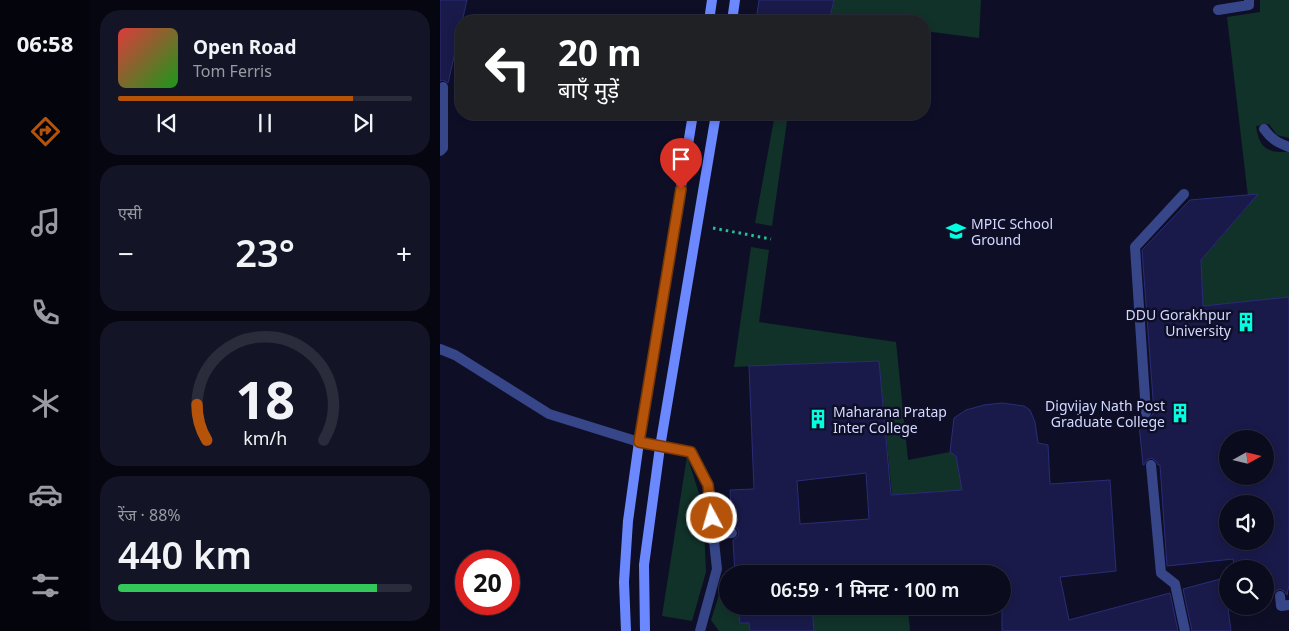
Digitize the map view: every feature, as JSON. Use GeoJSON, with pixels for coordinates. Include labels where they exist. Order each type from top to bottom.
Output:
{"type":"FeatureCollection","features":[{"type":"Feature","properties":{"kind":"main road"},"geometry":{"type":"LineString","coordinates":[[710,15],[712,0]]}},
{"type":"Feature","properties":{"kind":"main road"},"geometry":{"type":"LineString","coordinates":[[733,15],[736,0]]}},
{"type":"Feature","properties":{"kind":"main road"},"geometry":{"type":"LineString","coordinates":[[626,631],[624,582],[627,529],[639,442],[692,120]]}},
{"type":"Feature","properties":{"kind":"main road"},"geometry":{"type":"LineString","coordinates":[[645,631],[644,564],[660,447],[715,120]]}},
{"type":"Feature","properties":{"kind":"lane"},"geometry":{"type":"LineString","coordinates":[[1218,10],[1249,5],[1249,0]]}},
{"type":"Feature","properties":{"kind":"lane"},"geometry":{"type":"LineString","coordinates":[[440,151],[443,148],[443,87]]}},
{"type":"Feature","properties":{"kind":"lane"},"geometry":{"type":"LineString","coordinates":[[1264,129],[1269,137],[1277,143],[1289,147]]}},
{"type":"Feature","properties":{"kind":"lane"},"geometry":{"type":"LineString","coordinates":[[1146,413],[1131,246],[1184,194]]}},
{"type":"Feature","properties":{"kind":"lane"},"geometry":{"type":"LineString","coordinates":[[440,349],[455,355],[549,414],[639,442],[691,452],[708,485],[717,569],[700,631]]}},
{"type":"Feature","properties":{"kind":"lane"},"geometry":{"type":"LineString","coordinates":[[1151,465],[1161,573],[1175,584],[1185,631]]}},
{"type":"Feature","properties":{"kind":"lane"},"geometry":{"type":"LineString","coordinates":[[714,534],[732,533]]}},
{"type":"Feature","properties":{"kind":"lane"},"geometry":{"type":"LineString","coordinates":[[1280,596],[1281,606],[1289,605]]}},
{"type":"Feature","properties":{"kind":"path"},"geometry":{"type":"LineString","coordinates":[[697,226],[771,239]]}},
{"type":"Feature","properties":{"kind":"green space"},"geometry":{"type":"Polygon","coordinates":[[[830,0],[981,0],[979,38],[930,32],[930,15],[830,15],[834,1],[830,0]]]}},
{"type":"Feature","properties":{"kind":"green space"},"geometry":{"type":"Polygon","coordinates":[[[1260,0],[1289,0],[1289,138],[1277,135],[1269,124],[1256,126],[1259,139],[1265,148],[1289,152],[1289,297],[1203,306],[1201,260],[1249,205],[1227,17],[1260,12],[1260,0]]]}},
{"type":"Feature","properties":{"kind":"green space"},"geometry":{"type":"Polygon","coordinates":[[[774,120],[787,120],[772,226],[755,223],[774,120]]]}},
{"type":"Feature","properties":{"kind":"green space"},"geometry":{"type":"Polygon","coordinates":[[[751,247],[769,250],[759,322],[896,342],[908,460],[950,452],[956,456],[962,490],[892,495],[879,361],[734,367],[751,247]]]}},
{"type":"Feature","properties":{"kind":"green space"},"geometry":{"type":"Polygon","coordinates":[[[687,456],[703,506],[706,572],[692,621],[662,616],[687,456]]]}},
{"type":"Feature","properties":{"kind":"green space"},"geometry":{"type":"Polygon","coordinates":[[[719,595],[719,615],[739,615],[740,623],[749,623],[750,631],[719,631],[711,620],[719,595]]]}},
{"type":"Feature","properties":{"kind":"green space"},"geometry":{"type":"Polygon","coordinates":[[[813,615],[908,615],[910,631],[814,631],[813,615]]]}},
{"type":"Feature","properties":{"kind":"building"},"geometry":{"type":"Polygon","coordinates":[[[440,0],[467,0],[464,15],[455,15],[455,52],[448,83],[443,80],[440,81],[440,0]]]}},
{"type":"Feature","properties":{"kind":"building"},"geometry":{"type":"Polygon","coordinates":[[[759,0],[834,0],[830,15],[757,15],[759,0]]]}},
{"type":"Feature","properties":{"kind":"building","name":"Digvijay Nath Post Graduate College"},"geometry":{"type":"Polygon","coordinates":[[[1258,194],[1201,260],[1203,306],[1289,297],[1289,585],[1287,595],[1280,589],[1274,594],[1274,560],[1233,559],[1167,566],[1160,465],[1151,458],[1143,465],[1138,414],[1147,420],[1154,412],[1142,250],[1190,200],[1258,194]]]}},
{"type":"Feature","properties":{"kind":"building"},"geometry":{"type":"Polygon","coordinates":[[[879,361],[891,495],[962,490],[956,456],[950,452],[954,418],[966,410],[984,405],[1002,403],[1024,406],[1030,410],[1035,422],[1038,443],[1048,445],[1050,484],[1110,480],[1116,571],[1060,577],[1069,620],[1170,593],[1178,631],[1002,631],[1002,615],[1011,615],[1011,565],[734,565],[733,540],[738,536],[739,532],[736,527],[732,526],[730,490],[754,489],[749,366],[879,361]],[[866,473],[797,481],[800,524],[869,519],[866,473]]]}},
{"type":"Feature","properties":{"kind":"building"},"geometry":{"type":"Polygon","coordinates":[[[1219,579],[1219,615],[1229,615],[1231,631],[1192,631],[1183,589],[1219,579]]]}},
{"type":"Feature","properties":{"kind":"building"},"geometry":{"type":"Polygon","coordinates":[[[739,615],[813,615],[814,631],[750,631],[749,623],[740,623],[739,615]]]}},
{"type":"Feature","properties":{"kind":"place","name":"MPIC School Ground"},"geometry":{"type":"Point","coordinates":[956,231]}},
{"type":"Feature","properties":{"kind":"place","name":"DDU Gorakhpur University"},"geometry":{"type":"Point","coordinates":[1246,322]}},
{"type":"Feature","properties":{"kind":"place","name":"Digvijay Nath Post Graduate College"},"geometry":{"type":"Point","coordinates":[1180,413]}},
{"type":"Feature","properties":{"kind":"place","name":"Maharana Pratap Inter College"},"geometry":{"type":"Point","coordinates":[818,419]}},
{"type":"Feature","properties":{"kind":"route"},"geometry":{"type":"LineString","coordinates":[[681,189],[639,442],[691,452],[708,485],[712,518]]}}]}
